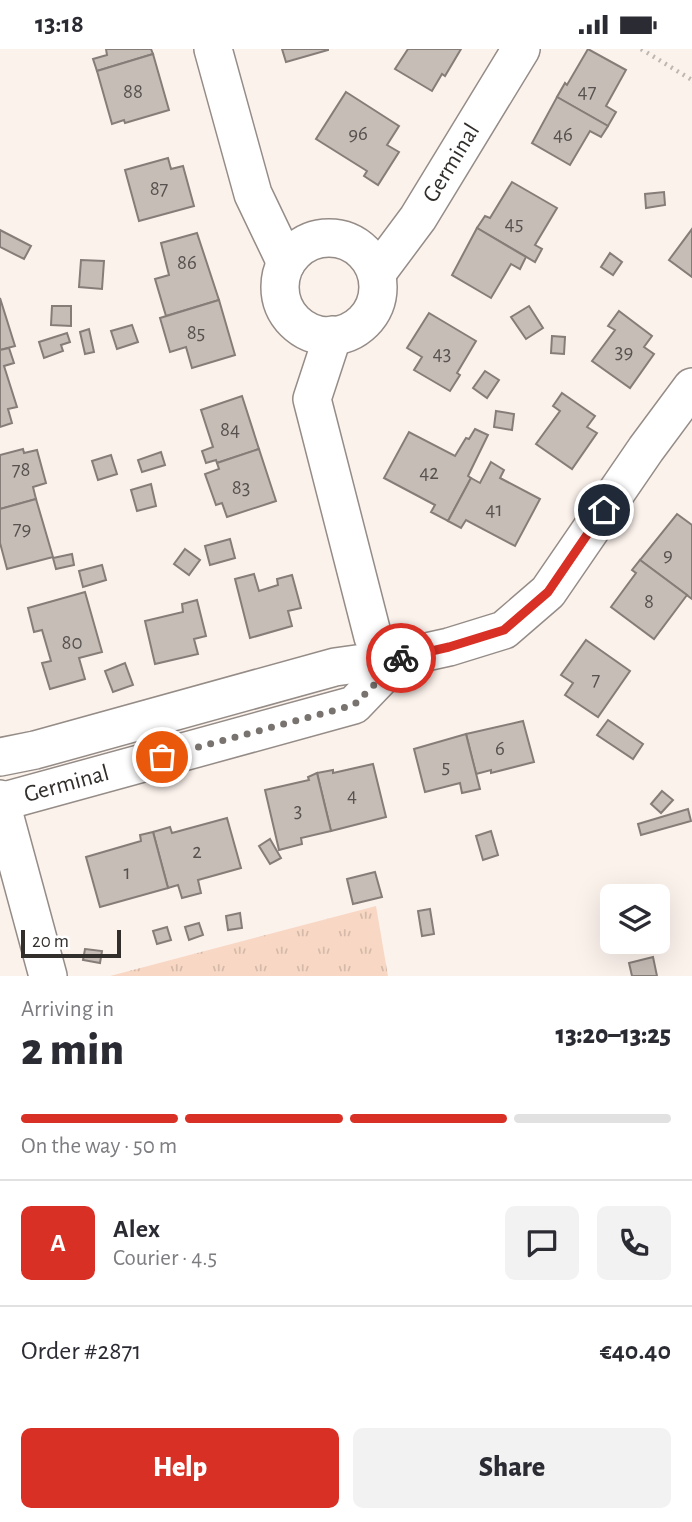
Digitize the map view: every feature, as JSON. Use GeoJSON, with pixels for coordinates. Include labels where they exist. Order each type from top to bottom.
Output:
{"type":"FeatureCollection","features":[{"type":"Feature","properties":{"kind":"street"},"geometry":{"type":"LineString","coordinates":[[213,49],[253,194],[286,263]]}},
{"type":"Feature","properties":{"kind":"street","name":"Germinal"},"geometry":{"type":"LineString","coordinates":[[377,273],[418,218],[521,49]]}},
{"type":"Feature","properties":{"kind":"street"},"geometry":{"type":"LineString","coordinates":[[335,237],[353,243],[368,255],[377,273],[378,293],[372,311],[360,325],[342,335],[323,336],[304,330],[290,317],[281,300],[280,281],[286,263],[298,248],[315,239],[335,237]]}},
{"type":"Feature","properties":{"kind":"street"},"geometry":{"type":"LineString","coordinates":[[333,335],[312,399],[373,637],[399,659]]}},
{"type":"Feature","properties":{"kind":"street","name":"Germinal"},"geometry":{"type":"LineString","coordinates":[[0,757],[35,750],[335,667],[399,659],[504,630],[548,592],[692,387]]}},
{"type":"Feature","properties":{"kind":"street","name":"Germinal"},"geometry":{"type":"LineString","coordinates":[[48,976],[0,800],[354,705],[399,659]]}},
{"type":"Feature","properties":{"kind":"path"},"geometry":{"type":"LineString","coordinates":[[641,49],[692,80]]}},
{"type":"Feature","properties":{"kind":"green space"},"geometry":{"type":"Polygon","coordinates":[[[376,906],[388,976],[110,976],[376,906]]]}},
{"type":"Feature","properties":{"kind":"building"},"geometry":{"type":"Polygon","coordinates":[[[106,49],[151,49],[153,54],[97,71],[93,59],[107,55],[106,49]]]}},
{"type":"Feature","properties":{"kind":"building"},"geometry":{"type":"Polygon","coordinates":[[[282,49],[328,49],[328,50],[286,62],[282,49]]]}},
{"type":"Feature","properties":{"kind":"building"},"geometry":{"type":"Polygon","coordinates":[[[408,49],[461,49],[445,76],[442,74],[432,91],[395,69],[408,49]]]}},
{"type":"Feature","properties":{"kind":"building"},"geometry":{"type":"Polygon","coordinates":[[[588,49],[626,70],[606,106],[616,112],[608,126],[557,97],[588,49]]]}},
{"type":"Feature","properties":{"kind":"building"},"geometry":{"type":"Polygon","coordinates":[[[153,54],[169,110],[125,123],[124,120],[112,124],[97,71],[153,54]]]}},
{"type":"Feature","properties":{"kind":"building"},"geometry":{"type":"Polygon","coordinates":[[[346,92],[399,126],[387,145],[399,152],[378,185],[364,176],[367,171],[316,139],[346,92]]]}},
{"type":"Feature","properties":{"kind":"building"},"geometry":{"type":"Polygon","coordinates":[[[557,97],[608,126],[601,137],[590,131],[570,165],[532,143],[557,97]]]}},
{"type":"Feature","properties":{"kind":"building"},"geometry":{"type":"Polygon","coordinates":[[[168,158],[171,169],[183,166],[194,206],[139,221],[125,170],[168,158]]]}},
{"type":"Feature","properties":{"kind":"building"},"geometry":{"type":"Polygon","coordinates":[[[512,182],[557,208],[535,245],[542,249],[535,262],[477,228],[485,216],[490,218],[512,182]]]}},
{"type":"Feature","properties":{"kind":"building"},"geometry":{"type":"Polygon","coordinates":[[[664,192],[665,205],[646,208],[645,194],[664,192]]]}},
{"type":"Feature","properties":{"kind":"building"},"geometry":{"type":"Polygon","coordinates":[[[477,228],[526,257],[520,269],[511,264],[491,298],[452,275],[477,228]]]}},
{"type":"Feature","properties":{"kind":"building"},"geometry":{"type":"Polygon","coordinates":[[[692,229],[692,277],[669,260],[692,229]]]}},
{"type":"Feature","properties":{"kind":"building"},"geometry":{"type":"Polygon","coordinates":[[[0,230],[31,246],[24,259],[0,247],[0,230]]]}},
{"type":"Feature","properties":{"kind":"building"},"geometry":{"type":"Polygon","coordinates":[[[197,233],[219,300],[166,316],[155,279],[169,275],[161,243],[197,233]]]}},
{"type":"Feature","properties":{"kind":"building"},"geometry":{"type":"Polygon","coordinates":[[[610,253],[622,262],[613,275],[601,267],[610,253]]]}},
{"type":"Feature","properties":{"kind":"building"},"geometry":{"type":"Polygon","coordinates":[[[81,260],[104,261],[102,289],[79,287],[81,260]]]}},
{"type":"Feature","properties":{"kind":"building"},"geometry":{"type":"Polygon","coordinates":[[[0,298],[15,346],[0,350],[0,298]]]}},
{"type":"Feature","properties":{"kind":"building"},"geometry":{"type":"Polygon","coordinates":[[[219,300],[235,355],[192,368],[186,347],[170,352],[160,318],[219,300]]]}},
{"type":"Feature","properties":{"kind":"building"},"geometry":{"type":"Polygon","coordinates":[[[52,306],[71,306],[71,326],[51,325],[52,306]]]}},
{"type":"Feature","properties":{"kind":"building"},"geometry":{"type":"Polygon","coordinates":[[[529,306],[543,328],[526,339],[511,317],[529,306]]]}},
{"type":"Feature","properties":{"kind":"building"},"geometry":{"type":"Polygon","coordinates":[[[619,311],[652,336],[644,347],[654,354],[630,388],[592,361],[615,330],[608,326],[619,311]]]}},
{"type":"Feature","properties":{"kind":"building"},"geometry":{"type":"Polygon","coordinates":[[[429,313],[476,341],[450,391],[414,370],[422,357],[407,348],[429,313]]]}},
{"type":"Feature","properties":{"kind":"building"},"geometry":{"type":"Polygon","coordinates":[[[132,325],[138,342],[117,349],[111,331],[132,325]]]}},
{"type":"Feature","properties":{"kind":"building"},"geometry":{"type":"Polygon","coordinates":[[[89,329],[94,352],[85,354],[80,332],[89,329]]]}},
{"type":"Feature","properties":{"kind":"building"},"geometry":{"type":"Polygon","coordinates":[[[67,333],[70,342],[61,345],[63,351],[44,358],[39,342],[67,333]]]}},
{"type":"Feature","properties":{"kind":"building"},"geometry":{"type":"Polygon","coordinates":[[[552,336],[565,337],[564,354],[551,353],[552,336]]]}},
{"type":"Feature","properties":{"kind":"building"},"geometry":{"type":"Polygon","coordinates":[[[9,348],[14,363],[4,366],[17,407],[8,409],[12,423],[0,427],[0,350],[9,348]]]}},
{"type":"Feature","properties":{"kind":"building"},"geometry":{"type":"Polygon","coordinates":[[[485,371],[499,380],[487,398],[473,388],[485,371]]]}},
{"type":"Feature","properties":{"kind":"building"},"geometry":{"type":"Polygon","coordinates":[[[562,393],[595,416],[587,427],[597,433],[572,469],[536,444],[560,411],[553,406],[562,393]]]}},
{"type":"Feature","properties":{"kind":"building"},"geometry":{"type":"Polygon","coordinates":[[[242,396],[259,449],[217,463],[216,460],[206,463],[202,451],[213,447],[201,410],[242,396]]]}},
{"type":"Feature","properties":{"kind":"building"},"geometry":{"type":"Polygon","coordinates":[[[496,411],[514,414],[512,430],[494,427],[496,411]]]}},
{"type":"Feature","properties":{"kind":"building"},"geometry":{"type":"Polygon","coordinates":[[[475,429],[488,435],[468,476],[471,478],[448,521],[431,512],[435,505],[384,478],[409,432],[455,456],[475,429]]]}},
{"type":"Feature","properties":{"kind":"building"},"geometry":{"type":"Polygon","coordinates":[[[23,449],[24,453],[37,450],[46,483],[33,487],[36,499],[0,509],[0,455],[23,449]]]}},
{"type":"Feature","properties":{"kind":"building"},"geometry":{"type":"Polygon","coordinates":[[[259,449],[276,501],[227,517],[222,503],[216,505],[205,474],[219,469],[217,463],[259,449]]]}},
{"type":"Feature","properties":{"kind":"building"},"geometry":{"type":"Polygon","coordinates":[[[161,452],[165,465],[142,472],[138,460],[161,452]]]}},
{"type":"Feature","properties":{"kind":"building"},"geometry":{"type":"Polygon","coordinates":[[[111,455],[117,474],[98,480],[92,461],[111,455]]]}},
{"type":"Feature","properties":{"kind":"building"},"geometry":{"type":"Polygon","coordinates":[[[491,462],[504,470],[500,478],[540,499],[515,546],[466,520],[461,528],[448,521],[471,478],[480,483],[491,462]]]}},
{"type":"Feature","properties":{"kind":"building"},"geometry":{"type":"Polygon","coordinates":[[[151,484],[156,506],[137,511],[131,490],[151,484]]]}},
{"type":"Feature","properties":{"kind":"building"},"geometry":{"type":"Polygon","coordinates":[[[36,499],[53,557],[7,569],[0,543],[0,509],[36,499]]]}},
{"type":"Feature","properties":{"kind":"building"},"geometry":{"type":"Polygon","coordinates":[[[677,514],[692,525],[692,599],[640,560],[677,514]]]}},
{"type":"Feature","properties":{"kind":"building"},"geometry":{"type":"Polygon","coordinates":[[[230,539],[235,558],[210,565],[205,546],[230,539]]]}},
{"type":"Feature","properties":{"kind":"building"},"geometry":{"type":"Polygon","coordinates":[[[185,549],[200,560],[189,575],[174,564],[185,549]]]}},
{"type":"Feature","properties":{"kind":"building"},"geometry":{"type":"Polygon","coordinates":[[[72,554],[74,565],[56,569],[53,558],[72,554]]]}},
{"type":"Feature","properties":{"kind":"building"},"geometry":{"type":"Polygon","coordinates":[[[640,560],[687,595],[654,639],[611,607],[636,573],[632,570],[640,560]]]}},
{"type":"Feature","properties":{"kind":"building"},"geometry":{"type":"Polygon","coordinates":[[[102,565],[106,580],[83,587],[79,571],[102,565]]]}},
{"type":"Feature","properties":{"kind":"building"},"geometry":{"type":"Polygon","coordinates":[[[254,574],[259,591],[278,585],[277,579],[292,575],[301,608],[288,611],[292,626],[250,638],[235,579],[254,574]]]}},
{"type":"Feature","properties":{"kind":"building"},"geometry":{"type":"Polygon","coordinates":[[[85,592],[102,652],[79,658],[85,679],[50,689],[42,663],[51,661],[42,630],[34,632],[28,608],[85,592]]]}},
{"type":"Feature","properties":{"kind":"building"},"geometry":{"type":"Polygon","coordinates":[[[197,600],[206,636],[194,639],[198,654],[155,664],[145,621],[183,612],[182,604],[197,600]]]}},
{"type":"Feature","properties":{"kind":"building"},"geometry":{"type":"Polygon","coordinates":[[[586,640],[630,671],[598,717],[565,695],[573,683],[561,675],[586,640]]]}},
{"type":"Feature","properties":{"kind":"building"},"geometry":{"type":"Polygon","coordinates":[[[125,663],[133,685],[113,692],[105,671],[125,663]]]}},
{"type":"Feature","properties":{"kind":"building"},"geometry":{"type":"Polygon","coordinates":[[[608,720],[643,744],[633,759],[597,735],[608,720]]]}},
{"type":"Feature","properties":{"kind":"building"},"geometry":{"type":"Polygon","coordinates":[[[523,721],[534,762],[476,774],[466,734],[523,721]]]}},
{"type":"Feature","properties":{"kind":"building"},"geometry":{"type":"Polygon","coordinates":[[[466,734],[480,789],[462,793],[460,783],[425,792],[414,749],[466,734]]]}},
{"type":"Feature","properties":{"kind":"building"},"geometry":{"type":"Polygon","coordinates":[[[373,764],[386,817],[331,831],[317,773],[333,770],[333,773],[373,764]]]}},
{"type":"Feature","properties":{"kind":"building"},"geometry":{"type":"Polygon","coordinates":[[[317,773],[331,831],[301,838],[302,844],[279,850],[265,790],[309,780],[308,777],[317,773]]]}},
{"type":"Feature","properties":{"kind":"building"},"geometry":{"type":"Polygon","coordinates":[[[662,791],[673,800],[661,813],[651,804],[662,791]]]}},
{"type":"Feature","properties":{"kind":"building"},"geometry":{"type":"Polygon","coordinates":[[[688,809],[691,821],[641,835],[638,824],[688,809]]]}},
{"type":"Feature","properties":{"kind":"building"},"geometry":{"type":"Polygon","coordinates":[[[227,818],[241,868],[198,880],[201,893],[182,898],[178,885],[168,888],[153,832],[170,827],[172,833],[227,818]]]}},
{"type":"Feature","properties":{"kind":"building"},"geometry":{"type":"Polygon","coordinates":[[[491,831],[498,855],[483,860],[476,836],[491,831]]]}},
{"type":"Feature","properties":{"kind":"building"},"geometry":{"type":"Polygon","coordinates":[[[153,832],[168,888],[100,907],[86,857],[141,841],[140,835],[153,832]]]}},
{"type":"Feature","properties":{"kind":"building"},"geometry":{"type":"Polygon","coordinates":[[[270,839],[281,858],[270,864],[259,846],[270,839]]]}},
{"type":"Feature","properties":{"kind":"building"},"geometry":{"type":"Polygon","coordinates":[[[375,872],[382,897],[353,904],[347,879],[375,872]]]}},
{"type":"Feature","properties":{"kind":"building"},"geometry":{"type":"Polygon","coordinates":[[[430,909],[434,934],[422,936],[418,911],[430,909]]]}},
{"type":"Feature","properties":{"kind":"building"},"geometry":{"type":"Polygon","coordinates":[[[240,913],[242,928],[228,930],[226,916],[240,913]]]}},
{"type":"Feature","properties":{"kind":"building"},"geometry":{"type":"Polygon","coordinates":[[[199,923],[203,935],[189,940],[185,927],[199,923]]]}},
{"type":"Feature","properties":{"kind":"building"},"geometry":{"type":"Polygon","coordinates":[[[167,927],[171,940],[157,944],[153,931],[167,927]]]}},
{"type":"Feature","properties":{"kind":"building"},"geometry":{"type":"Polygon","coordinates":[[[85,949],[102,951],[100,963],[83,960],[85,949]]]}},
{"type":"Feature","properties":{"kind":"building"},"geometry":{"type":"Polygon","coordinates":[[[653,957],[657,976],[632,976],[629,963],[653,957]]]}},
{"type":"Feature","properties":{"kind":"way so far"},"geometry":{"type":"LineString","coordinates":[[162,757],[354,705],[401,658]]}},
{"type":"Feature","properties":{"kind":"route"},"geometry":{"type":"LineString","coordinates":[[401,658],[504,630],[548,592],[604,510]]}}]}
